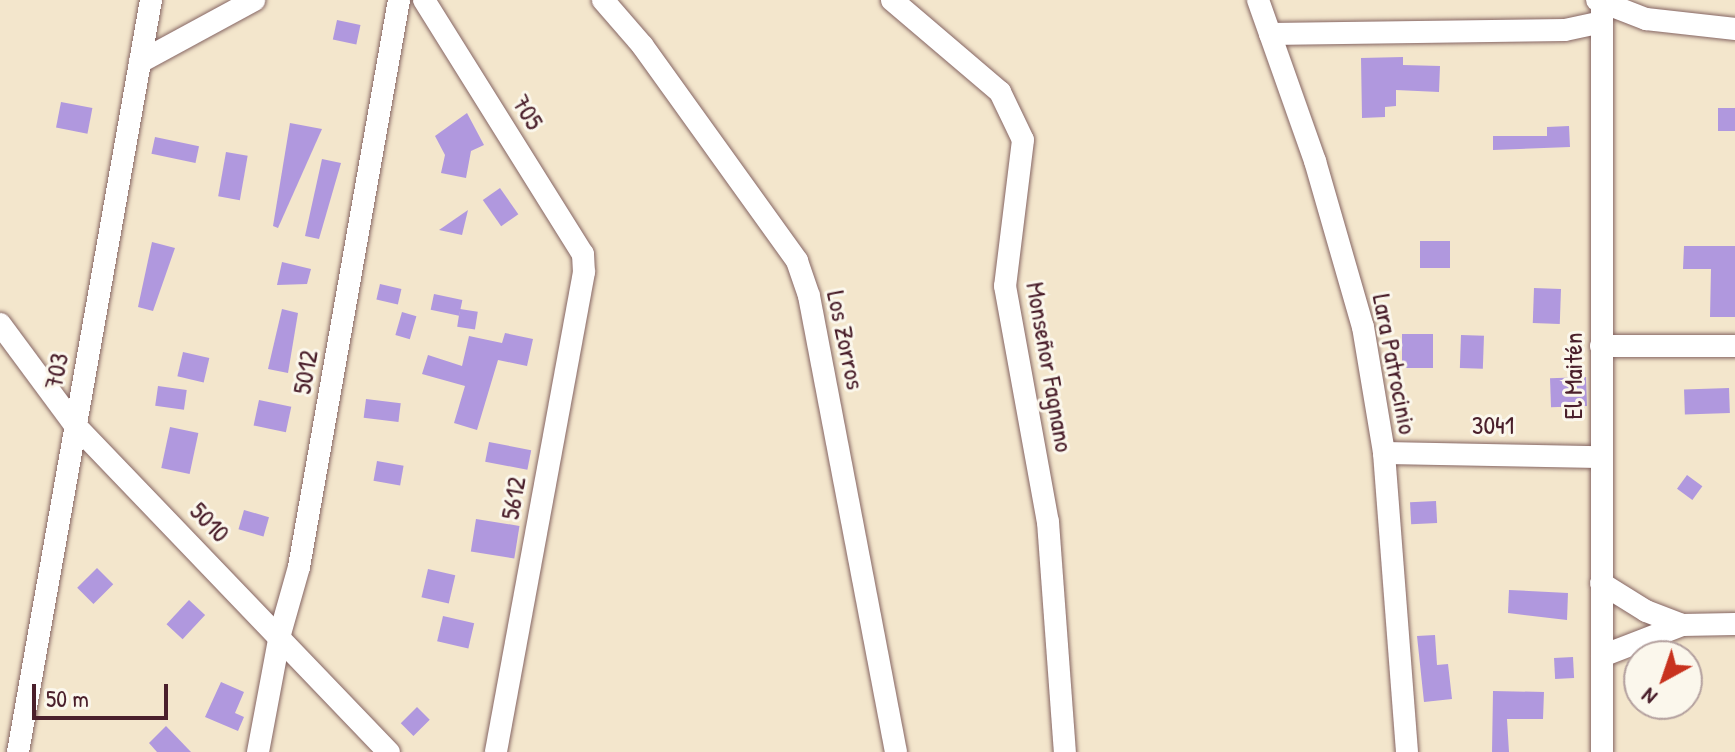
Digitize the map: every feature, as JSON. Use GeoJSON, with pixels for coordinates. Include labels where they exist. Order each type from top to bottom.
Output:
{"type":"FeatureCollection","features":[{"type":"Feature","properties":{"kind":"street","name":"703"},"geometry":{"type":"LineString","coordinates":[[18,752],[151,0]]}},
{"type":"Feature","properties":{"kind":"street"},"geometry":{"type":"LineString","coordinates":[[140,62],[254,0]]}},
{"type":"Feature","properties":{"kind":"street","name":"5012"},"geometry":{"type":"LineString","coordinates":[[258,752],[280,634],[299,567],[399,0]]}},
{"type":"Feature","properties":{"kind":"street","name":"705"},"geometry":{"type":"LineString","coordinates":[[424,0],[583,254]]}},
{"type":"Feature","properties":{"kind":"street","name":"Los Zorros"},"geometry":{"type":"LineString","coordinates":[[603,0],[651,58],[797,261],[809,296],[896,752]]}},
{"type":"Feature","properties":{"kind":"street","name":"Monseñor Fagnano"},"geometry":{"type":"LineString","coordinates":[[892,0],[1000,92],[1023,140],[1005,286],[1048,522],[1065,752]]}},
{"type":"Feature","properties":{"kind":"street","name":"Lara Patrocinio"},"geometry":{"type":"LineString","coordinates":[[1258,0],[1315,161],[1363,327],[1384,453],[1407,752]]}},
{"type":"Feature","properties":{"kind":"street"},"geometry":{"type":"LineString","coordinates":[[1270,34],[1565,30],[1601,7],[1646,19],[1735,29]]}},
{"type":"Feature","properties":{"kind":"street","name":"El Maitén"},"geometry":{"type":"LineString","coordinates":[[1601,7],[1602,752]]}},
{"type":"Feature","properties":{"kind":"street","name":"5612"},"geometry":{"type":"LineString","coordinates":[[496,752],[584,272],[583,254]]}},
{"type":"Feature","properties":{"kind":"street","name":"5010"},"geometry":{"type":"LineString","coordinates":[[0,324],[74,424],[280,634],[389,752]]}},
{"type":"Feature","properties":{"kind":"street"},"geometry":{"type":"LineString","coordinates":[[1601,346],[1735,346]]}},
{"type":"Feature","properties":{"kind":"street","name":"3041"},"geometry":{"type":"LineString","coordinates":[[1384,453],[1601,457]]}},
{"type":"Feature","properties":{"kind":"street"},"geometry":{"type":"LineString","coordinates":[[1601,583],[1646,611],[1682,625]]}},
{"type":"Feature","properties":{"kind":"street"},"geometry":{"type":"LineString","coordinates":[[1602,656],[1682,625],[1735,624]]}},
{"type":"Feature","properties":{"kind":"building"},"geometry":{"type":"Polygon","coordinates":[[[337,20],[360,25],[356,45],[333,40],[337,20]]]}},
{"type":"Feature","properties":{"kind":"building"},"geometry":{"type":"Polygon","coordinates":[[[1403,57],[1403,65],[1440,66],[1439,92],[1396,90],[1396,106],[1385,107],[1385,117],[1362,118],[1361,58],[1403,57]]]}},
{"type":"Feature","properties":{"kind":"building"},"geometry":{"type":"Polygon","coordinates":[[[61,102],[92,108],[87,134],[56,128],[61,102]]]}},
{"type":"Feature","properties":{"kind":"building"},"geometry":{"type":"Polygon","coordinates":[[[1718,108],[1735,108],[1735,131],[1718,131],[1718,108]]]}},
{"type":"Feature","properties":{"kind":"building"},"geometry":{"type":"Polygon","coordinates":[[[467,113],[484,145],[471,151],[466,178],[441,173],[445,155],[435,136],[467,113]]]}},
{"type":"Feature","properties":{"kind":"building"},"geometry":{"type":"Polygon","coordinates":[[[290,123],[322,129],[278,228],[273,226],[290,123]]]}},
{"type":"Feature","properties":{"kind":"building"},"geometry":{"type":"Polygon","coordinates":[[[1569,126],[1570,147],[1493,150],[1493,136],[1547,136],[1547,127],[1569,126]]]}},
{"type":"Feature","properties":{"kind":"building"},"geometry":{"type":"Polygon","coordinates":[[[155,137],[199,146],[195,163],[151,154],[155,137]]]}},
{"type":"Feature","properties":{"kind":"building"},"geometry":{"type":"Polygon","coordinates":[[[226,152],[248,156],[240,200],[218,196],[226,152]]]}},
{"type":"Feature","properties":{"kind":"building"},"geometry":{"type":"Polygon","coordinates":[[[322,159],[341,163],[319,239],[305,236],[322,159]]]}},
{"type":"Feature","properties":{"kind":"building"},"geometry":{"type":"Polygon","coordinates":[[[500,188],[518,214],[501,226],[483,200],[500,188]]]}},
{"type":"Feature","properties":{"kind":"building"},"geometry":{"type":"Polygon","coordinates":[[[468,210],[462,235],[439,230],[468,210]]]}},
{"type":"Feature","properties":{"kind":"building"},"geometry":{"type":"Polygon","coordinates":[[[1420,241],[1450,241],[1450,268],[1420,268],[1420,241]]]}},
{"type":"Feature","properties":{"kind":"building"},"geometry":{"type":"Polygon","coordinates":[[[152,242],[175,248],[153,311],[138,307],[152,242]]]}},
{"type":"Feature","properties":{"kind":"building"},"geometry":{"type":"Polygon","coordinates":[[[1684,246],[1735,246],[1735,317],[1710,317],[1711,269],[1683,269],[1684,246]]]}},
{"type":"Feature","properties":{"kind":"building"},"geometry":{"type":"Polygon","coordinates":[[[282,262],[311,269],[307,284],[277,285],[282,262]]]}},
{"type":"Feature","properties":{"kind":"building"},"geometry":{"type":"Polygon","coordinates":[[[380,284],[401,289],[398,305],[376,300],[380,284]]]}},
{"type":"Feature","properties":{"kind":"building"},"geometry":{"type":"Polygon","coordinates":[[[1534,288],[1561,289],[1560,324],[1533,323],[1534,288]]]}},
{"type":"Feature","properties":{"kind":"building"},"geometry":{"type":"Polygon","coordinates":[[[434,294],[462,300],[459,316],[431,310],[434,294]]]}},
{"type":"Feature","properties":{"kind":"building"},"geometry":{"type":"Polygon","coordinates":[[[282,309],[298,313],[288,373],[268,369],[282,309]]]}},
{"type":"Feature","properties":{"kind":"building"},"geometry":{"type":"Polygon","coordinates":[[[460,309],[478,312],[475,330],[457,327],[460,309]]]}},
{"type":"Feature","properties":{"kind":"building"},"geometry":{"type":"Polygon","coordinates":[[[402,312],[416,316],[410,339],[395,335],[402,312]]]}},
{"type":"Feature","properties":{"kind":"building"},"geometry":{"type":"Polygon","coordinates":[[[505,333],[533,339],[527,366],[498,360],[477,430],[454,423],[465,386],[422,374],[428,355],[462,366],[469,336],[502,343],[505,333]]]}},
{"type":"Feature","properties":{"kind":"building"},"geometry":{"type":"Polygon","coordinates":[[[1402,334],[1433,334],[1433,368],[1402,368],[1402,334]]]}},
{"type":"Feature","properties":{"kind":"building"},"geometry":{"type":"Polygon","coordinates":[[[1461,335],[1484,336],[1483,369],[1460,368],[1461,335]]]}},
{"type":"Feature","properties":{"kind":"building"},"geometry":{"type":"Polygon","coordinates":[[[183,352],[209,358],[204,382],[177,376],[183,352]]]}},
{"type":"Feature","properties":{"kind":"building"},"geometry":{"type":"Polygon","coordinates":[[[1586,377],[1587,406],[1551,407],[1550,378],[1586,377]]]}},
{"type":"Feature","properties":{"kind":"building"},"geometry":{"type":"Polygon","coordinates":[[[158,386],[187,390],[184,410],[155,406],[158,386]]]}},
{"type":"Feature","properties":{"kind":"building"},"geometry":{"type":"Polygon","coordinates":[[[1729,388],[1730,413],[1685,415],[1684,390],[1729,388]]]}},
{"type":"Feature","properties":{"kind":"building"},"geometry":{"type":"Polygon","coordinates":[[[366,399],[401,403],[398,422],[364,418],[366,399]]]}},
{"type":"Feature","properties":{"kind":"building"},"geometry":{"type":"Polygon","coordinates":[[[259,400],[291,407],[286,432],[254,425],[259,400]]]}},
{"type":"Feature","properties":{"kind":"building"},"geometry":{"type":"Polygon","coordinates":[[[170,427],[198,433],[190,474],[161,468],[170,427]]]}},
{"type":"Feature","properties":{"kind":"building"},"geometry":{"type":"Polygon","coordinates":[[[489,442],[531,450],[527,470],[485,462],[489,442]]]}},
{"type":"Feature","properties":{"kind":"building"},"geometry":{"type":"Polygon","coordinates":[[[377,461],[404,466],[400,485],[374,481],[377,461]]]}},
{"type":"Feature","properties":{"kind":"building"},"geometry":{"type":"Polygon","coordinates":[[[1687,475],[1702,486],[1692,500],[1677,489],[1687,475]]]}},
{"type":"Feature","properties":{"kind":"building"},"geometry":{"type":"Polygon","coordinates":[[[1436,501],[1437,523],[1411,524],[1410,502],[1436,501]]]}},
{"type":"Feature","properties":{"kind":"building"},"geometry":{"type":"Polygon","coordinates":[[[244,510],[269,517],[263,536],[238,529],[244,510]]]}},
{"type":"Feature","properties":{"kind":"building"},"geometry":{"type":"Polygon","coordinates":[[[476,519],[519,526],[514,558],[471,552],[476,519]]]}},
{"type":"Feature","properties":{"kind":"building"},"geometry":{"type":"Polygon","coordinates":[[[97,568],[113,584],[93,604],[77,588],[97,568]]]}},
{"type":"Feature","properties":{"kind":"building"},"geometry":{"type":"Polygon","coordinates":[[[428,569],[455,575],[449,604],[421,597],[428,569]]]}},
{"type":"Feature","properties":{"kind":"building"},"geometry":{"type":"Polygon","coordinates":[[[1509,590],[1568,593],[1567,620],[1508,613],[1509,590]]]}},
{"type":"Feature","properties":{"kind":"building"},"geometry":{"type":"Polygon","coordinates":[[[189,600],[205,615],[183,639],[166,624],[189,600]]]}},
{"type":"Feature","properties":{"kind":"building"},"geometry":{"type":"Polygon","coordinates":[[[443,616],[474,623],[468,649],[437,641],[443,616]]]}},
{"type":"Feature","properties":{"kind":"building"},"geometry":{"type":"Polygon","coordinates":[[[1435,635],[1437,665],[1448,664],[1452,699],[1424,702],[1417,636],[1435,635]]]}},
{"type":"Feature","properties":{"kind":"building"},"geometry":{"type":"Polygon","coordinates":[[[1573,657],[1574,678],[1555,679],[1554,658],[1573,657]]]}},
{"type":"Feature","properties":{"kind":"building"},"geometry":{"type":"Polygon","coordinates":[[[221,682],[244,692],[235,713],[244,717],[238,731],[205,717],[221,682]]]}},
{"type":"Feature","properties":{"kind":"building"},"geometry":{"type":"Polygon","coordinates":[[[1493,691],[1544,692],[1543,719],[1507,719],[1509,752],[1492,752],[1493,691]]]}},
{"type":"Feature","properties":{"kind":"building"},"geometry":{"type":"Polygon","coordinates":[[[417,707],[430,720],[413,736],[401,723],[417,707]]]}},
{"type":"Feature","properties":{"kind":"building"},"geometry":{"type":"Polygon","coordinates":[[[166,726],[191,752],[157,752],[149,743],[166,726]]]}}]}
